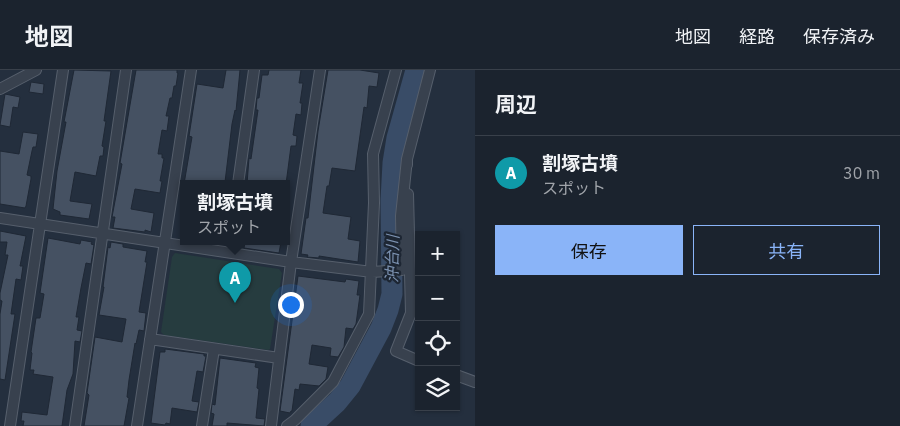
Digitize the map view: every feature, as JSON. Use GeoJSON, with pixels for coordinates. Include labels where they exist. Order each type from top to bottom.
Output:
{"type":"FeatureCollection","features":[{"type":"Feature","properties":{"kind":"street"},"geometry":{"type":"LineString","coordinates":[[0,89],[36,70]]}},
{"type":"Feature","properties":{"kind":"street"},"geometry":{"type":"LineString","coordinates":[[10,426],[63,70]]}},
{"type":"Feature","properties":{"kind":"street"},"geometry":{"type":"LineString","coordinates":[[74,426],[126,70]]}},
{"type":"Feature","properties":{"kind":"street"},"geometry":{"type":"LineString","coordinates":[[137,426],[191,70]]}},
{"type":"Feature","properties":{"kind":"street"},"geometry":{"type":"LineString","coordinates":[[239,180],[254,70]]}},
{"type":"Feature","properties":{"kind":"street"},"geometry":{"type":"LineString","coordinates":[[271,426],[291,262],[320,70]]}},
{"type":"Feature","properties":{"kind":"street"},"geometry":{"type":"LineString","coordinates":[[287,426],[334,382],[369,314],[375,271],[373,154],[396,70]]}},
{"type":"Feature","properties":{"kind":"street"},"geometry":{"type":"LineString","coordinates":[[0,218],[291,262],[375,271],[402,270],[401,216],[407,159],[430,70]]}},
{"type":"Feature","properties":{"kind":"street"},"geometry":{"type":"LineString","coordinates":[[407,159],[411,313],[396,351],[415,359]]}},
{"type":"Feature","properties":{"kind":"street"},"geometry":{"type":"LineString","coordinates":[[228,253],[229,245]]}},
{"type":"Feature","properties":{"kind":"street"},"geometry":{"type":"LineString","coordinates":[[150,339],[279,358]]}},
{"type":"Feature","properties":{"kind":"street"},"geometry":{"type":"LineString","coordinates":[[202,426],[214,348]]}},
{"type":"Feature","properties":{"kind":"street"},"geometry":{"type":"LineString","coordinates":[[460,376],[475,382]]}},
{"type":"Feature","properties":{"kind":"green space"},"geometry":{"type":"Polygon","coordinates":[[[175,253],[279,269],[282,273],[270,349],[164,335],[161,332],[172,257],[175,253]]]}},
{"type":"Feature","properties":{"kind":"building"},"geometry":{"type":"Polygon","coordinates":[[[74,70],[111,71],[104,121],[106,121],[102,146],[104,147],[103,156],[100,156],[96,176],[75,172],[70,201],[92,204],[89,219],[60,215],[60,212],[53,209],[57,171],[66,122],[64,122],[74,70]]]}},
{"type":"Feature","properties":{"kind":"building"},"geometry":{"type":"Polygon","coordinates":[[[136,70],[177,70],[178,73],[176,86],[174,86],[172,98],[170,98],[166,116],[169,116],[167,131],[162,130],[158,154],[162,154],[162,158],[164,158],[160,193],[135,189],[131,209],[154,213],[151,232],[113,228],[115,217],[112,217],[136,70]]]}},
{"type":"Feature","properties":{"kind":"building"},"geometry":{"type":"Polygon","coordinates":[[[226,70],[240,70],[225,180],[185,180],[192,137],[189,136],[197,84],[223,88],[226,70]]]}},
{"type":"Feature","properties":{"kind":"building"},"geometry":{"type":"Polygon","coordinates":[[[269,70],[301,70],[299,83],[303,83],[300,103],[302,103],[301,115],[296,114],[293,135],[297,136],[296,146],[291,146],[287,180],[247,180],[249,158],[251,159],[258,110],[256,110],[257,98],[259,98],[262,75],[268,75],[269,70]]]}},
{"type":"Feature","properties":{"kind":"building"},"geometry":{"type":"Polygon","coordinates":[[[328,70],[360,70],[379,73],[377,87],[369,86],[367,108],[364,107],[355,171],[332,168],[323,213],[351,217],[348,239],[360,241],[358,262],[319,256],[319,258],[307,257],[308,255],[301,254],[306,218],[308,218],[318,131],[328,70]]]}},
{"type":"Feature","properties":{"kind":"building"},"geometry":{"type":"Polygon","coordinates":[[[31,82],[44,84],[43,94],[29,92],[31,82]]]}},
{"type":"Feature","properties":{"kind":"building"},"geometry":{"type":"Polygon","coordinates":[[[5,94],[20,97],[18,108],[13,107],[10,127],[0,125],[5,94]]]}},
{"type":"Feature","properties":{"kind":"building"},"geometry":{"type":"Polygon","coordinates":[[[23,132],[38,134],[27,175],[31,176],[31,179],[25,208],[0,204],[0,151],[19,154],[23,132]]]}},
{"type":"Feature","properties":{"kind":"building"},"geometry":{"type":"Polygon","coordinates":[[[0,231],[26,236],[20,266],[23,266],[21,280],[16,279],[11,314],[15,314],[5,380],[0,379],[0,314],[2,301],[0,300],[0,293],[8,255],[5,255],[7,242],[0,242],[0,231]]]}},
{"type":"Feature","properties":{"kind":"building"},"geometry":{"type":"Polygon","coordinates":[[[48,238],[80,244],[81,240],[92,242],[91,244],[94,245],[91,264],[86,263],[81,288],[76,317],[79,317],[77,330],[82,331],[80,342],[75,341],[73,374],[67,390],[62,426],[23,426],[24,421],[21,421],[22,412],[47,415],[53,377],[33,374],[34,370],[30,370],[36,318],[40,318],[44,294],[40,293],[48,238]]]}},
{"type":"Feature","properties":{"kind":"building"},"geometry":{"type":"Polygon","coordinates":[[[111,242],[123,244],[123,247],[147,251],[139,312],[146,313],[144,331],[139,330],[135,343],[124,426],[84,426],[95,337],[122,342],[126,319],[99,315],[108,247],[110,248],[111,242]]]}},
{"type":"Feature","properties":{"kind":"building"},"geometry":{"type":"Polygon","coordinates":[[[244,245],[280,245],[279,253],[244,248],[244,245]]]}},
{"type":"Feature","properties":{"kind":"building"},"geometry":{"type":"Polygon","coordinates":[[[298,276],[345,282],[346,279],[359,281],[357,295],[360,295],[356,324],[353,329],[346,328],[344,347],[338,357],[330,356],[331,348],[312,345],[309,364],[328,367],[326,379],[319,386],[300,384],[299,390],[295,389],[292,411],[290,413],[280,411],[298,276]]]}},
{"type":"Feature","properties":{"kind":"building"},"geometry":{"type":"Polygon","coordinates":[[[165,349],[204,354],[206,356],[203,372],[197,371],[192,401],[199,402],[197,412],[172,408],[170,424],[166,423],[165,425],[151,423],[160,352],[165,352],[165,349]]]}},
{"type":"Feature","properties":{"kind":"building"},"geometry":{"type":"Polygon","coordinates":[[[220,358],[256,363],[255,367],[259,368],[257,388],[259,389],[256,418],[265,419],[264,426],[227,423],[227,426],[212,426],[214,414],[211,413],[212,404],[215,405],[220,358]]]}},
{"type":"Feature","properties":{"kind":"waterway","name":"沖台川"},"geometry":{"type":"LineString","coordinates":[[311,426],[337,402],[350,386],[381,328],[388,310],[392,294],[391,200],[393,163],[397,138],[416,70]]}},
{"type":"Feature","properties":{"kind":"place","name":"割塚古墳"},"geometry":{"type":"Point","coordinates":[235,303]}}]}
